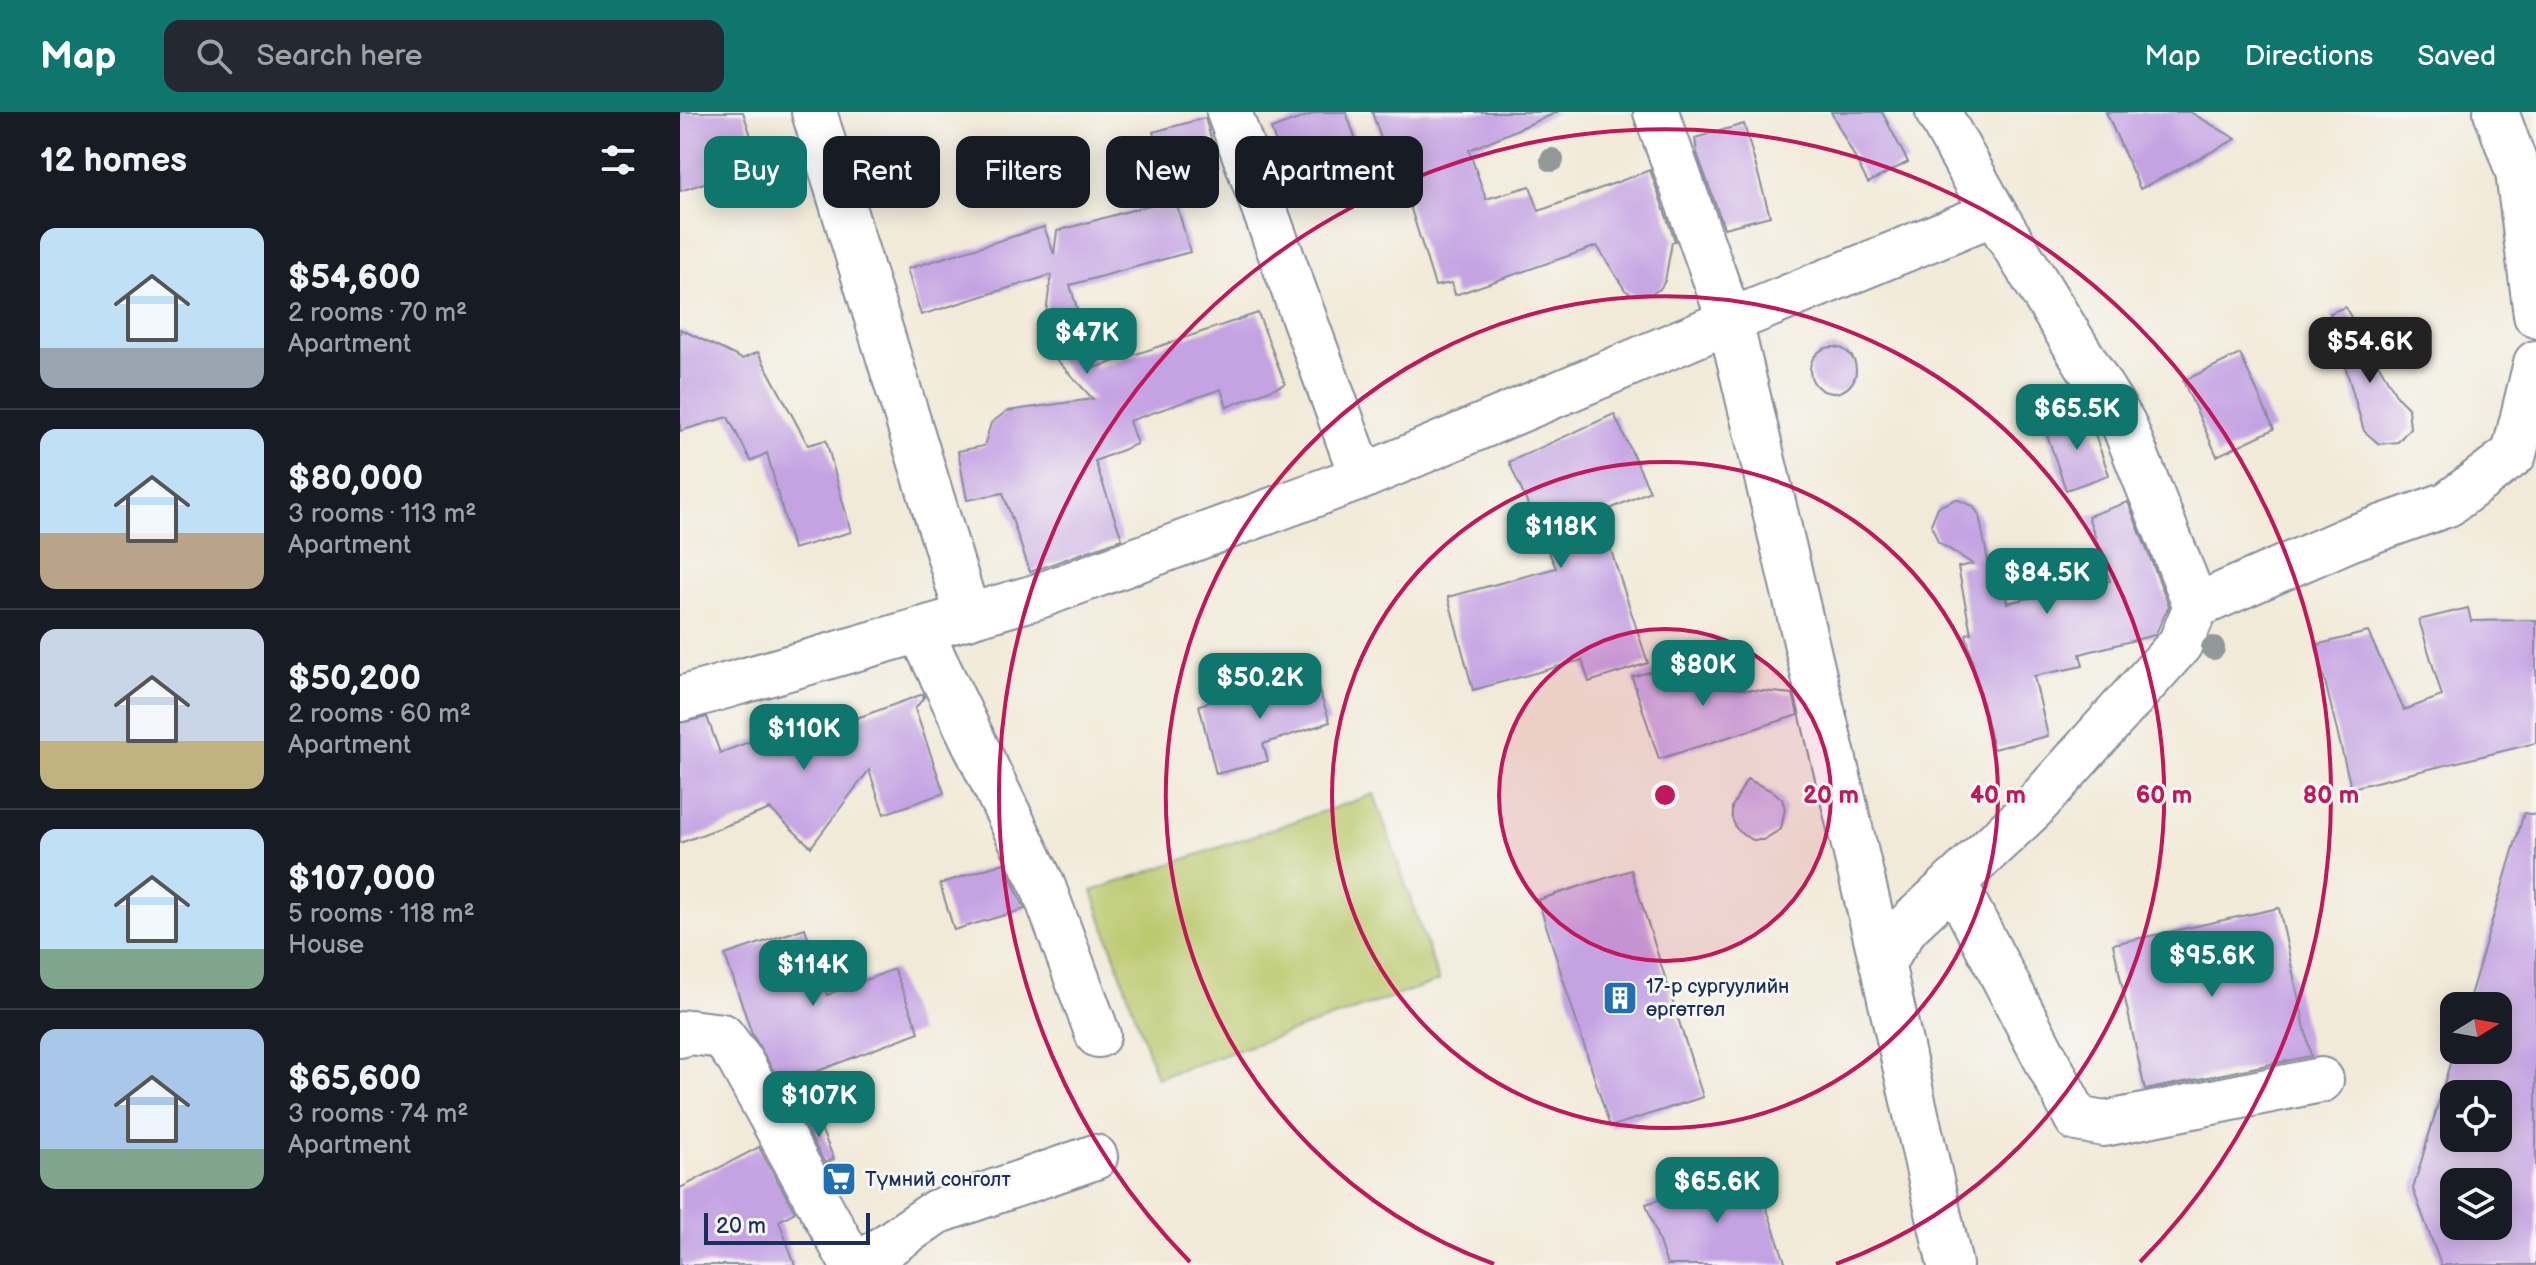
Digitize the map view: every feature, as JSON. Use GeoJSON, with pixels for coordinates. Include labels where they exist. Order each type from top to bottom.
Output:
{"type":"FeatureCollection","features":[{"type":"Feature","properties":{"kind":"street"},"geometry":{"type":"LineString","coordinates":[[814,112],[968,617]]}},
{"type":"Feature","properties":{"kind":"street"},"geometry":{"type":"LineString","coordinates":[[1229,112],[1362,477]]}},
{"type":"Feature","properties":{"kind":"street"},"geometry":{"type":"LineString","coordinates":[[1656,112],[1730,321],[1950,1265]]}},
{"type":"Feature","properties":{"kind":"street"},"geometry":{"type":"LineString","coordinates":[[1938,112],[1994,213],[2123,423],[2196,606]]}},
{"type":"Feature","properties":{"kind":"street"},"geometry":{"type":"LineString","coordinates":[[2496,112],[2518,172],[2536,315]]}},
{"type":"Feature","properties":{"kind":"street"},"geometry":{"type":"LineString","coordinates":[[680,699],[1039,596],[1362,477],[1994,213]]}},
{"type":"Feature","properties":{"kind":"street"},"geometry":{"type":"LineString","coordinates":[[1882,963],[1907,926],[2032,809],[2180,644],[2196,606],[2349,539],[2448,504],[2514,454],[2536,363]]}},
{"type":"Feature","properties":{"kind":"street"},"geometry":{"type":"LineString","coordinates":[[920,630],[1042,884],[1098,1035]]}},
{"type":"Feature","properties":{"kind":"street"},"geometry":{"type":"LineString","coordinates":[[1954,882],[2077,1119],[2104,1124],[2321,1080]]}},
{"type":"Feature","properties":{"kind":"street"},"geometry":{"type":"LineString","coordinates":[[680,1035],[690,1032],[722,1036],[739,1059],[853,1265]]}},
{"type":"Feature","properties":{"kind":"street"},"geometry":{"type":"LineString","coordinates":[[859,1265],[936,1212],[1095,1157]]}},
{"type":"Feature","properties":{"kind":"green space"},"geometry":{"type":"Polygon","coordinates":[[[1374,794],[1439,981],[1157,1078],[1092,891],[1374,794]]]}},
{"type":"Feature","properties":{"kind":"building"},"geometry":{"type":"Polygon","coordinates":[[[680,112],[743,112],[751,136],[704,136],[704,183],[680,191],[680,112]]]}},
{"type":"Feature","properties":{"kind":"building"},"geometry":{"type":"Polygon","coordinates":[[[1318,112],[1346,112],[1354,136],[1273,136],[1271,129],[1318,112]]]}},
{"type":"Feature","properties":{"kind":"building"},"geometry":{"type":"Polygon","coordinates":[[[1372,112],[1558,112],[1469,150],[1486,199],[1530,186],[1539,211],[1650,170],[1675,241],[1672,242],[1665,281],[1660,289],[1651,294],[1633,295],[1625,290],[1597,246],[1455,295],[1452,283],[1435,286],[1411,208],[1423,208],[1423,136],[1380,136],[1372,112]]]}},
{"type":"Feature","properties":{"kind":"building"},"geometry":{"type":"Polygon","coordinates":[[[1831,112],[1882,112],[1908,162],[1868,183],[1831,112]]]}},
{"type":"Feature","properties":{"kind":"building"},"geometry":{"type":"Polygon","coordinates":[[[2106,112],[2190,112],[2236,139],[2140,189],[2106,112]]]}},
{"type":"Feature","properties":{"kind":"building"},"geometry":{"type":"Polygon","coordinates":[[[1205,118],[1210,136],[1154,136],[1153,132],[1205,118]]]}},
{"type":"Feature","properties":{"kind":"building"},"geometry":{"type":"Polygon","coordinates":[[[1744,124],[1770,216],[1724,228],[1697,153],[1695,138],[1744,124]]]}},
{"type":"Feature","properties":{"kind":"building"},"geometry":{"type":"Polygon","coordinates":[[[1139,208],[1178,208],[1190,252],[1070,285],[1095,368],[1258,313],[1285,384],[1227,407],[1221,389],[1129,421],[1137,444],[1095,461],[1122,539],[1030,572],[1003,493],[967,500],[958,451],[984,446],[991,423],[1007,411],[1093,399],[1042,344],[1051,275],[921,315],[907,269],[1044,227],[1054,254],[1057,231],[1139,208]]]}},
{"type":"Feature","properties":{"kind":"building"},"geometry":{"type":"Polygon","coordinates":[[[2345,307],[2398,398],[2408,408],[2410,428],[2398,442],[2379,444],[2364,431],[2330,313],[2345,307]]]}},
{"type":"Feature","properties":{"kind":"building"},"geometry":{"type":"Polygon","coordinates":[[[680,329],[742,359],[758,352],[808,445],[826,440],[851,532],[793,549],[767,453],[751,461],[728,417],[680,431],[680,329]]]}},
{"type":"Feature","properties":{"kind":"building"},"geometry":{"type":"Polygon","coordinates":[[[1833,347],[1849,354],[1856,370],[1849,386],[1833,393],[1817,386],[1810,370],[1817,354],[1833,347]]]}},
{"type":"Feature","properties":{"kind":"building"},"geometry":{"type":"Polygon","coordinates":[[[2240,354],[2274,429],[2217,456],[2183,381],[2240,354]]]}},
{"type":"Feature","properties":{"kind":"building"},"geometry":{"type":"Polygon","coordinates":[[[1614,414],[1650,491],[1599,514],[1648,663],[1589,682],[1582,660],[1473,690],[1448,597],[1556,568],[1509,462],[1614,414]]]}},
{"type":"Feature","properties":{"kind":"building"},"geometry":{"type":"Polygon","coordinates":[[[2088,415],[2109,475],[2066,490],[2045,429],[2088,415]]]}},
{"type":"Feature","properties":{"kind":"building"},"geometry":{"type":"Polygon","coordinates":[[[1956,499],[1973,506],[1979,515],[1988,561],[1999,559],[2007,603],[2110,581],[2088,516],[2128,502],[2169,606],[2155,635],[2080,654],[2083,666],[2034,676],[2048,736],[1993,749],[1966,634],[1971,633],[1958,567],[1973,564],[1938,542],[1931,524],[1938,507],[1956,499]]]}},
{"type":"Feature","properties":{"kind":"building"},"geometry":{"type":"Polygon","coordinates":[[[2468,608],[2471,621],[2536,620],[2536,743],[2351,788],[2316,645],[2368,632],[2404,710],[2442,696],[2419,620],[2468,608]]]}},
{"type":"Feature","properties":{"kind":"building"},"geometry":{"type":"Polygon","coordinates":[[[1702,656],[1711,686],[1793,694],[1798,715],[1659,759],[1632,677],[1702,656]]]}},
{"type":"Feature","properties":{"kind":"building"},"geometry":{"type":"Polygon","coordinates":[[[1313,674],[1330,722],[1263,744],[1268,761],[1216,774],[1199,705],[1313,674]]]}},
{"type":"Feature","properties":{"kind":"building"},"geometry":{"type":"Polygon","coordinates":[[[923,694],[915,709],[944,793],[884,814],[869,770],[811,847],[770,809],[680,843],[680,723],[707,717],[720,753],[778,731],[783,745],[923,694]]]}},
{"type":"Feature","properties":{"kind":"building"},"geometry":{"type":"Polygon","coordinates":[[[1747,779],[1774,792],[1782,799],[1785,809],[1781,829],[1763,840],[1753,840],[1743,835],[1732,818],[1732,807],[1747,779]]]}},
{"type":"Feature","properties":{"kind":"building"},"geometry":{"type":"Polygon","coordinates":[[[2524,813],[2536,815],[2536,1265],[2441,1265],[2413,1189],[2440,1097],[2440,1152],[2512,1152],[2512,1080],[2445,1080],[2450,1064],[2512,1064],[2512,992],[2471,992],[2524,813]]]}},
{"type":"Feature","properties":{"kind":"building"},"geometry":{"type":"Polygon","coordinates":[[[1004,863],[1025,909],[954,930],[940,884],[1004,863]]]}},
{"type":"Feature","properties":{"kind":"building","name":"17-р сургуулийн өргөтгөл"},"geometry":{"type":"Polygon","coordinates":[[[1631,870],[1703,1097],[1610,1127],[1538,900],[1631,870]]]}},
{"type":"Feature","properties":{"kind":"building"},"geometry":{"type":"Polygon","coordinates":[[[2279,908],[2311,1056],[2145,1090],[2113,944],[2279,908]]]}},
{"type":"Feature","properties":{"kind":"building"},"geometry":{"type":"Polygon","coordinates":[[[805,928],[827,995],[894,969],[919,1032],[782,1085],[752,1034],[725,955],[805,928]]]}},
{"type":"Feature","properties":{"kind":"building"},"geometry":{"type":"Polygon","coordinates":[[[816,1117],[834,1159],[825,1163],[803,1124],[816,1117]]]}},
{"type":"Feature","properties":{"kind":"building"},"geometry":{"type":"Polygon","coordinates":[[[759,1147],[795,1212],[779,1221],[795,1265],[680,1265],[680,1188],[759,1147]]]}},
{"type":"Feature","properties":{"kind":"building"},"geometry":{"type":"Polygon","coordinates":[[[1753,1168],[1786,1265],[1667,1265],[1646,1204],[1753,1168]]]}},
{"type":"Feature","properties":{"kind":"place","name":"17-р сургуулийн өргөтгөл"},"geometry":{"type":"Point","coordinates":[1620,998]}},
{"type":"Feature","properties":{"kind":"place","name":"Түмний сонголт"},"geometry":{"type":"Point","coordinates":[839,1179]}}]}
